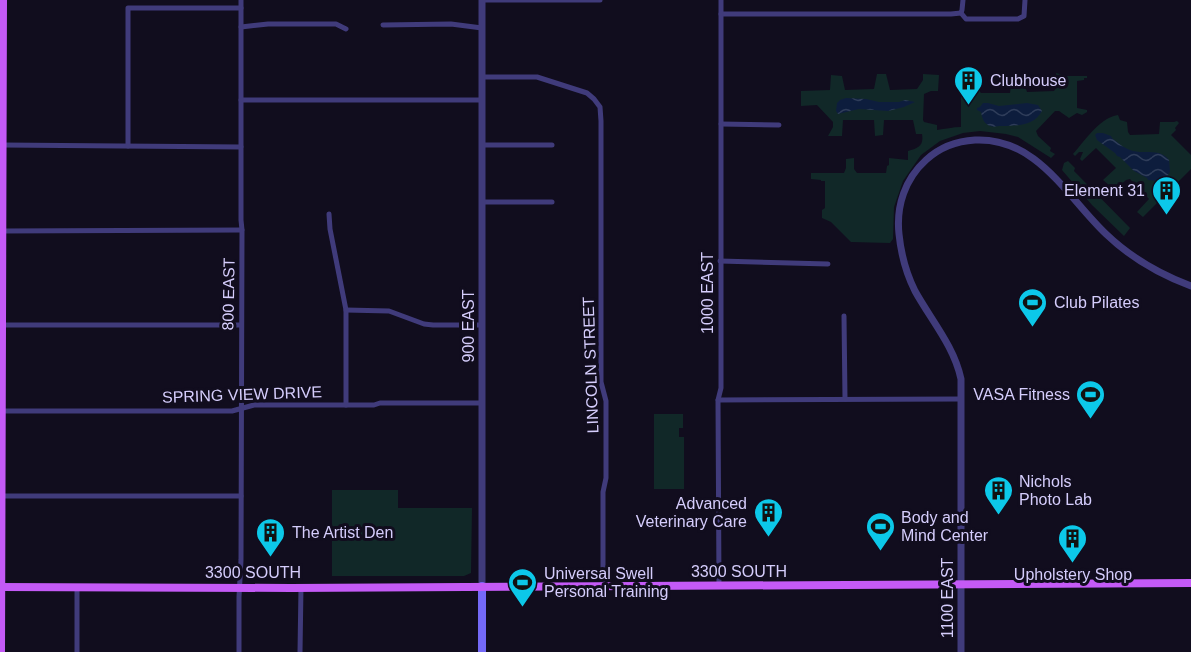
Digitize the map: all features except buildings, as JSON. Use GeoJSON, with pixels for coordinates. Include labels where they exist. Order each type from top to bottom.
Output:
{"type":"FeatureCollection","features":[{"type":"Feature","properties":{"kind":"main road"},"geometry":{"type":"LineString","coordinates":[[1,652],[3,0]]}},
{"type":"Feature","properties":{"kind":"main road","name":"3300 SOUTH"},"geometry":{"type":"LineString","coordinates":[[1,587],[1191,583]]}},
{"type":"Feature","properties":{"kind":"main road","name":"900 EAST"},"geometry":{"type":"LineString","coordinates":[[482,586],[482,652]]}},
{"type":"Feature","properties":{"kind":"street","name":"800 EAST"},"geometry":{"type":"LineString","coordinates":[[239,652],[242,408],[241,0]]}},
{"type":"Feature","properties":{"kind":"street"},"geometry":{"type":"LineString","coordinates":[[482,0],[600,0]]}},
{"type":"Feature","properties":{"kind":"street","name":"900 EAST"},"geometry":{"type":"LineString","coordinates":[[482,0],[482,586]]}},
{"type":"Feature","properties":{"kind":"street","name":"1000 EAST"},"geometry":{"type":"LineString","coordinates":[[719,585],[721,0]]}},
{"type":"Feature","properties":{"kind":"street"},"geometry":{"type":"LineString","coordinates":[[961,12],[963,0]]}},
{"type":"Feature","properties":{"kind":"street"},"geometry":{"type":"LineString","coordinates":[[961,12],[966,19],[1018,19],[1024,16],[1025,0]]}},
{"type":"Feature","properties":{"kind":"street"},"geometry":{"type":"LineString","coordinates":[[128,146],[128,8],[241,8]]}},
{"type":"Feature","properties":{"kind":"street"},"geometry":{"type":"LineString","coordinates":[[721,14],[951,14],[961,12]]}},
{"type":"Feature","properties":{"kind":"street"},"geometry":{"type":"LineString","coordinates":[[241,27],[268,24],[336,24],[346,29]]}},
{"type":"Feature","properties":{"kind":"street"},"geometry":{"type":"LineString","coordinates":[[383,25],[451,24],[482,28]]}},
{"type":"Feature","properties":{"kind":"street","name":"LINCOLN STREET"},"geometry":{"type":"LineString","coordinates":[[482,77],[537,77],[587,93],[600,107],[601,382],[606,401],[603,586]]}},
{"type":"Feature","properties":{"kind":"street"},"geometry":{"type":"LineString","coordinates":[[242,100],[482,100]]}},
{"type":"Feature","properties":{"kind":"street"},"geometry":{"type":"LineString","coordinates":[[721,124],[779,125]]}},
{"type":"Feature","properties":{"kind":"street","name":"1100 EAST"},"geometry":{"type":"LineString","coordinates":[[961,652],[961,379],[956,361],[914,289],[903,257],[899,213],[904,190],[916,170],[932,155],[961,141],[983,139],[1016,147],[1045,167],[1105,233],[1126,252],[1155,270],[1191,286]]}},
{"type":"Feature","properties":{"kind":"street"},"geometry":{"type":"LineString","coordinates":[[3,145],[241,147]]}},
{"type":"Feature","properties":{"kind":"street"},"geometry":{"type":"LineString","coordinates":[[482,145],[552,145]]}},
{"type":"Feature","properties":{"kind":"street"},"geometry":{"type":"LineString","coordinates":[[482,202],[552,202]]}},
{"type":"Feature","properties":{"kind":"street"},"geometry":{"type":"LineString","coordinates":[[329,214],[346,310],[346,405]]}},
{"type":"Feature","properties":{"kind":"street"},"geometry":{"type":"LineString","coordinates":[[2,231],[242,230]]}},
{"type":"Feature","properties":{"kind":"street"},"geometry":{"type":"LineString","coordinates":[[720,261],[828,264]]}},
{"type":"Feature","properties":{"kind":"street"},"geometry":{"type":"LineString","coordinates":[[346,310],[390,311],[424,324],[433,325],[482,325]]}},
{"type":"Feature","properties":{"kind":"street"},"geometry":{"type":"LineString","coordinates":[[844,316],[845,399]]}},
{"type":"Feature","properties":{"kind":"street"},"geometry":{"type":"LineString","coordinates":[[2,325],[241,325]]}},
{"type":"Feature","properties":{"kind":"street"},"geometry":{"type":"LineString","coordinates":[[718,400],[962,399]]}},
{"type":"Feature","properties":{"kind":"street","name":"SPRING VIEW DRIVE"},"geometry":{"type":"LineString","coordinates":[[2,411],[232,411],[254,405],[482,403]]}},
{"type":"Feature","properties":{"kind":"street"},"geometry":{"type":"LineString","coordinates":[[2,496],[241,496]]}},
{"type":"Feature","properties":{"kind":"street"},"geometry":{"type":"LineString","coordinates":[[77,587],[77,652]]}},
{"type":"Feature","properties":{"kind":"street"},"geometry":{"type":"LineString","coordinates":[[300,587],[300,652]]}},
{"type":"Feature","properties":{"kind":"green space"},"geometry":{"type":"Polygon","coordinates":[[[1056,73],[1067,76],[1087,76],[1084,80],[1077,81],[1077,108],[1087,110],[1087,112],[1082,115],[1077,113],[1069,118],[1055,111],[1036,131],[1038,136],[1051,148],[1050,151],[1055,154],[1051,158],[1018,137],[980,131],[963,133],[940,141],[921,155],[903,181],[894,207],[893,239],[890,243],[851,242],[831,222],[822,218],[822,210],[825,208],[825,181],[811,179],[811,173],[844,173],[846,159],[854,158],[854,169],[857,173],[886,173],[889,158],[908,160],[908,151],[920,146],[922,134],[916,134],[913,120],[884,120],[883,135],[875,136],[874,120],[843,120],[842,136],[828,136],[833,122],[817,105],[801,106],[801,91],[830,90],[831,75],[842,76],[845,90],[874,89],[877,74],[886,74],[890,90],[917,89],[923,80],[923,74],[939,75],[938,91],[924,94],[923,120],[937,125],[937,130],[961,127],[961,76],[979,76],[981,93],[1010,93],[1012,77],[1023,77],[1024,88],[1027,92],[1054,91],[1056,73]]]}},
{"type":"Feature","properties":{"kind":"green space"},"geometry":{"type":"Polygon","coordinates":[[[1118,115],[1120,120],[1127,122],[1130,135],[1159,134],[1160,122],[1177,121],[1179,123],[1176,130],[1171,135],[1191,155],[1191,169],[1143,217],[1137,212],[1149,199],[1130,179],[1115,190],[1103,180],[1116,168],[1096,148],[1082,161],[1080,159],[1083,152],[1075,156],[1073,154],[1099,125],[1118,115]]]}},
{"type":"Feature","properties":{"kind":"green space"},"geometry":{"type":"Polygon","coordinates":[[[1068,161],[1075,168],[1074,171],[1130,228],[1124,236],[1092,205],[1062,170],[1064,163],[1068,161]]]}},
{"type":"Feature","properties":{"kind":"green space"},"geometry":{"type":"Polygon","coordinates":[[[654,414],[683,414],[683,428],[679,428],[679,437],[684,437],[684,489],[654,489],[654,414]]]}},
{"type":"Feature","properties":{"kind":"green space"},"geometry":{"type":"Polygon","coordinates":[[[332,490],[398,490],[398,508],[472,508],[471,573],[464,576],[332,576],[332,490]]]}},
{"type":"Feature","properties":{"kind":"water"},"geometry":{"type":"Polygon","coordinates":[[[846,98],[879,102],[905,100],[915,102],[888,111],[859,109],[838,114],[837,103],[846,98]]]}},
{"type":"Feature","properties":{"kind":"water"},"geometry":{"type":"Polygon","coordinates":[[[983,103],[999,106],[1027,103],[1038,105],[1042,111],[1034,120],[1025,124],[991,126],[985,122],[981,112],[977,110],[983,103]]]}},
{"type":"Feature","properties":{"kind":"water"},"geometry":{"type":"Polygon","coordinates":[[[1097,133],[1111,136],[1130,150],[1165,156],[1169,160],[1170,172],[1161,180],[1148,180],[1097,140],[1095,135],[1097,133]]]}},
{"type":"Feature","properties":{"kind":"place","name":"Clubhouse"},"geometry":{"type":"Point","coordinates":[969,106]}},
{"type":"Feature","properties":{"kind":"place","name":"Element 31"},"geometry":{"type":"Point","coordinates":[1166,216]}},
{"type":"Feature","properties":{"kind":"place","name":"Club Pilates"},"geometry":{"type":"Point","coordinates":[1033,328]}},
{"type":"Feature","properties":{"kind":"place","name":"VASA Fitness"},"geometry":{"type":"Point","coordinates":[1091,420]}},
{"type":"Feature","properties":{"kind":"place","name":"Nichols Photo Lab"},"geometry":{"type":"Point","coordinates":[998,516]}},
{"type":"Feature","properties":{"kind":"place","name":"Advanced Veterinary Care"},"geometry":{"type":"Point","coordinates":[768,538]}},
{"type":"Feature","properties":{"kind":"place","name":"Body and Mind Center"},"geometry":{"type":"Point","coordinates":[880,552]}},
{"type":"Feature","properties":{"kind":"place","name":"The Artist Den"},"geometry":{"type":"Point","coordinates":[271,558]}},
{"type":"Feature","properties":{"kind":"place","name":"Upholstery Shop"},"geometry":{"type":"Point","coordinates":[1073,564]}},
{"type":"Feature","properties":{"kind":"place","name":"Universal Swell Personal Training"},"geometry":{"type":"Point","coordinates":[523,608]}}]}
